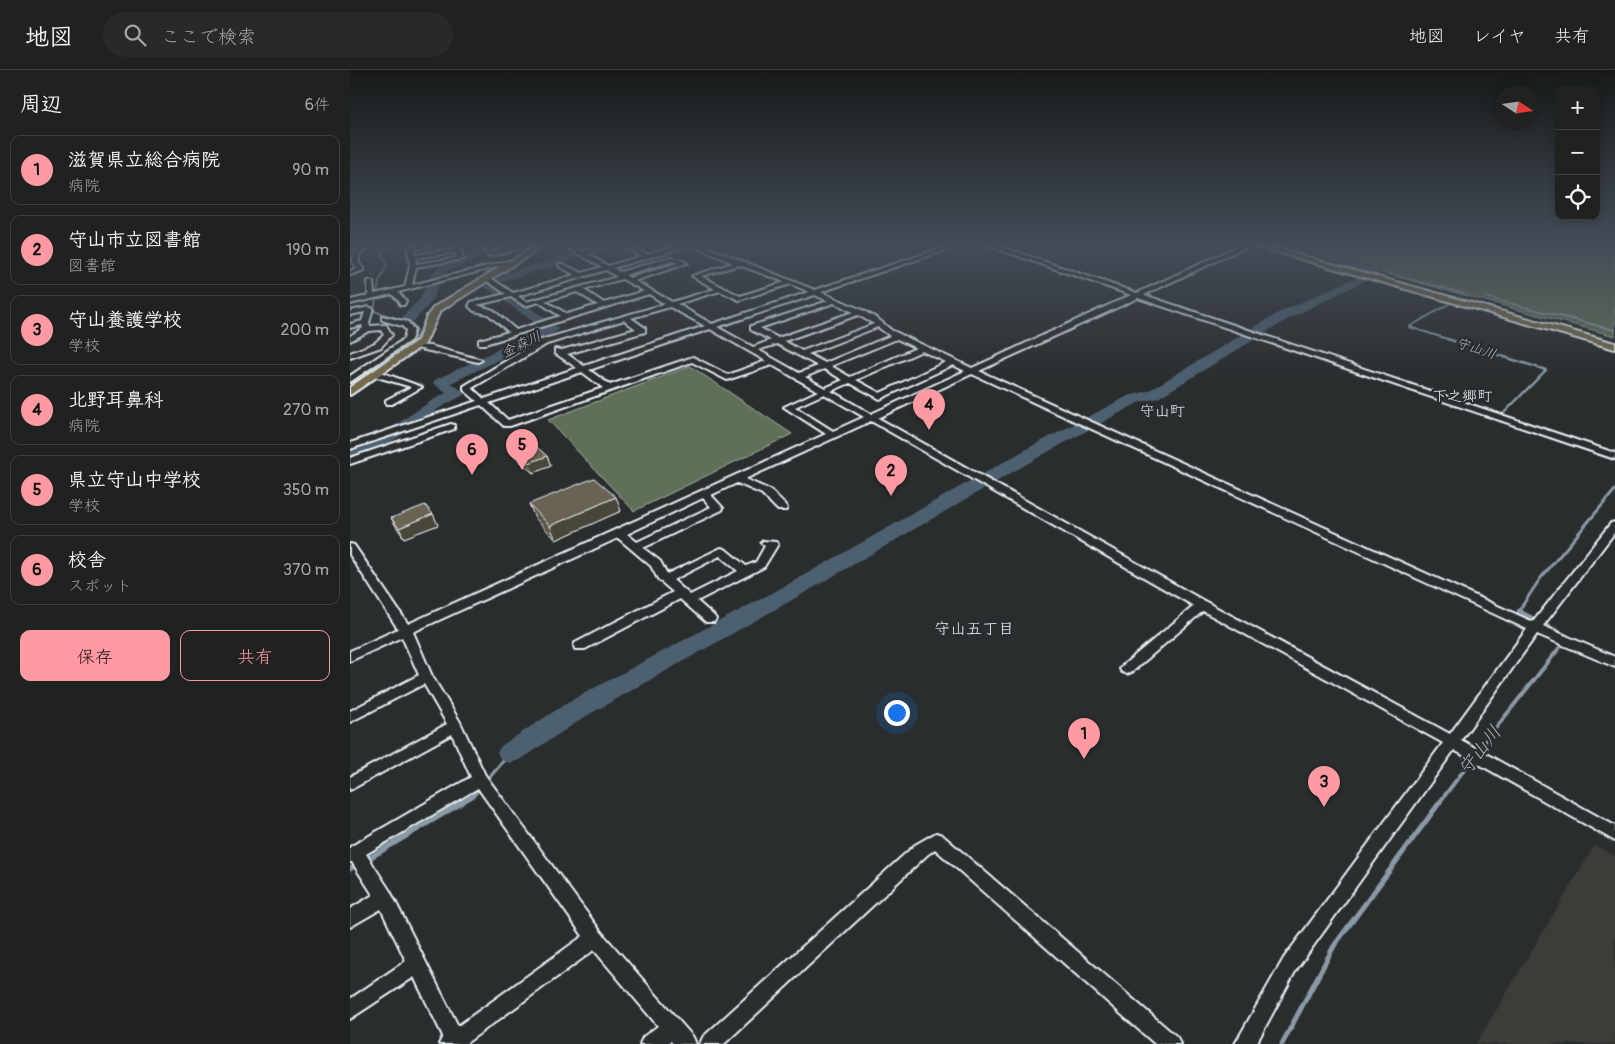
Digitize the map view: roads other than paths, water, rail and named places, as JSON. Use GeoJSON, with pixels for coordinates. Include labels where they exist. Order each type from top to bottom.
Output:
{"type":"FeatureCollection","features":[{"type":"Feature","properties":{"kind":"main road"},"geometry":{"type":"LineString","coordinates":[[350,392],[416,347],[426,336],[434,312],[470,289]]}},
{"type":"Feature","properties":{"kind":"main road"},"geometry":{"type":"LineString","coordinates":[[1413,289],[1615,346]]}},
{"type":"Feature","properties":{"kind":"main road"},"geometry":{"type":"LineString","coordinates":[[1433,289],[1615,339]]}},
{"type":"Feature","properties":{"kind":"street"},"geometry":{"type":"LineString","coordinates":[[371,289],[371,296]]}},
{"type":"Feature","properties":{"kind":"street"},"geometry":{"type":"LineString","coordinates":[[350,302],[399,289]]}},
{"type":"Feature","properties":{"kind":"street"},"geometry":{"type":"LineString","coordinates":[[505,289],[525,304],[580,290],[604,306]]}},
{"type":"Feature","properties":{"kind":"street"},"geometry":{"type":"LineString","coordinates":[[514,332],[490,312],[477,309],[473,306],[473,303],[533,289]]}},
{"type":"Feature","properties":{"kind":"street"},"geometry":{"type":"LineString","coordinates":[[644,289],[1615,834]]}},
{"type":"Feature","properties":{"kind":"street"},"geometry":{"type":"LineString","coordinates":[[720,289],[544,342],[467,388],[507,424],[693,360],[727,378],[772,362]]}},
{"type":"Feature","properties":{"kind":"street"},"geometry":{"type":"LineString","coordinates":[[722,289],[738,298],[767,289]]}},
{"type":"Feature","properties":{"kind":"street"},"geometry":{"type":"LineString","coordinates":[[808,289],[859,312],[897,336],[922,348],[1535,628],[1615,662]]}},
{"type":"Feature","properties":{"kind":"street"},"geometry":{"type":"LineString","coordinates":[[350,446],[827,289]]}},
{"type":"Feature","properties":{"kind":"street"},"geometry":{"type":"LineString","coordinates":[[1122,289],[1615,456]]}},
{"type":"Feature","properties":{"kind":"street"},"geometry":{"type":"LineString","coordinates":[[350,656],[405,629],[1151,289]]}},
{"type":"Feature","properties":{"kind":"street"},"geometry":{"type":"LineString","coordinates":[[393,291],[403,301],[402,304]]}},
{"type":"Feature","properties":{"kind":"street"},"geometry":{"type":"LineString","coordinates":[[482,342],[649,292]]}},
{"type":"Feature","properties":{"kind":"street"},"geometry":{"type":"LineString","coordinates":[[541,300],[566,317]]}},
{"type":"Feature","properties":{"kind":"street"},"geometry":{"type":"LineString","coordinates":[[834,301],[754,328],[880,396],[953,362]]}},
{"type":"Feature","properties":{"kind":"street"},"geometry":{"type":"LineString","coordinates":[[350,313],[369,309],[366,325],[350,339]]}},
{"type":"Feature","properties":{"kind":"street"},"geometry":{"type":"LineString","coordinates":[[752,350],[859,312]]}},
{"type":"Feature","properties":{"kind":"street"},"geometry":{"type":"LineString","coordinates":[[350,381],[408,340],[410,330],[405,324],[385,318]]}},
{"type":"Feature","properties":{"kind":"street"},"geometry":{"type":"LineString","coordinates":[[560,353],[642,330],[626,318]]}},
{"type":"Feature","properties":{"kind":"street"},"geometry":{"type":"LineString","coordinates":[[801,354],[878,325]]}},
{"type":"Feature","properties":{"kind":"street"},"geometry":{"type":"LineString","coordinates":[[350,326],[383,326],[388,335],[378,345],[350,356]]}},
{"type":"Feature","properties":{"kind":"street"},"geometry":{"type":"LineString","coordinates":[[797,376],[897,336]]}},
{"type":"Feature","properties":{"kind":"street"},"geometry":{"type":"LineString","coordinates":[[544,342],[609,388]]}},
{"type":"Feature","properties":{"kind":"street"},"geometry":{"type":"LineString","coordinates":[[416,347],[430,348],[478,360]]}},
{"type":"Feature","properties":{"kind":"street"},"geometry":{"type":"LineString","coordinates":[[834,435],[788,407],[922,348]]}},
{"type":"Feature","properties":{"kind":"street"},"geometry":{"type":"LineString","coordinates":[[377,374],[418,387],[389,402]]}},
{"type":"Feature","properties":{"kind":"street"},"geometry":{"type":"LineString","coordinates":[[350,381],[364,384]]}},
{"type":"Feature","properties":{"kind":"street"},"geometry":{"type":"LineString","coordinates":[[350,461],[450,427]]}},
{"type":"Feature","properties":{"kind":"street"},"geometry":{"type":"LineString","coordinates":[[737,479],[766,492],[782,508]]}},
{"type":"Feature","properties":{"kind":"street"},"geometry":{"type":"LineString","coordinates":[[636,547],[718,508],[705,494]]}},
{"type":"Feature","properties":{"kind":"street"},"geometry":{"type":"LineString","coordinates":[[1245,1044],[1290,964],[1535,628],[1615,524]]}},
{"type":"Feature","properties":{"kind":"street"},"geometry":{"type":"LineString","coordinates":[[619,533],[656,564],[665,579],[710,619]]}},
{"type":"Feature","properties":{"kind":"street"},"geometry":{"type":"LineString","coordinates":[[580,646],[685,596],[760,564],[772,544],[767,543]]}},
{"type":"Feature","properties":{"kind":"street"},"geometry":{"type":"LineString","coordinates":[[350,548],[405,629],[426,677],[455,726],[480,779],[595,938],[686,1044]]}},
{"type":"Feature","properties":{"kind":"street"},"geometry":{"type":"LineString","coordinates":[[665,579],[722,551],[746,571]]}},
{"type":"Feature","properties":{"kind":"street"},"geometry":{"type":"LineString","coordinates":[[1127,669],[1202,604]]}},
{"type":"Feature","properties":{"kind":"street"},"geometry":{"type":"LineString","coordinates":[[350,717],[426,677]]}},
{"type":"Feature","properties":{"kind":"street"},"geometry":{"type":"LineString","coordinates":[[350,784],[455,726]]}},
{"type":"Feature","properties":{"kind":"street"},"geometry":{"type":"LineString","coordinates":[[480,779],[352,853],[384,898],[417,964],[452,1042],[595,938]]}},
{"type":"Feature","properties":{"kind":"street"},"geometry":{"type":"LineString","coordinates":[[710,1044],[920,850],[936,840],[1170,1044]]}},
{"type":"Feature","properties":{"kind":"street"},"geometry":{"type":"LineString","coordinates":[[350,919],[384,898]]}},
{"type":"Feature","properties":{"kind":"street"},"geometry":{"type":"LineString","coordinates":[[350,1010],[417,964]]}},
{"type":"Feature","properties":{"kind":"street"},"geometry":{"type":"LineString","coordinates":[[650,1044],[672,1028]]}},
{"type":"Feature","properties":{"kind":"waterway"},"geometry":{"type":"LineString","coordinates":[[378,289],[374,311],[412,323],[419,333],[413,340]]}},
{"type":"Feature","properties":{"kind":"waterway"},"geometry":{"type":"LineString","coordinates":[[408,319],[425,302],[430,289]]}},
{"type":"Feature","properties":{"kind":"waterway","name":"金森川"},"geometry":{"type":"LineString","coordinates":[[350,458],[394,433],[436,404],[457,393],[440,383],[551,329],[496,289]]}},
{"type":"Feature","properties":{"kind":"waterway"},"geometry":{"type":"LineString","coordinates":[[510,753],[579,708],[792,591],[1038,450],[1133,399],[1153,395],[1283,316],[1339,289]]}},
{"type":"Feature","properties":{"kind":"waterway","name":"守山川"},"geometry":{"type":"LineString","coordinates":[[1450,289],[1464,293]]}},
{"type":"Feature","properties":{"kind":"waterway"},"geometry":{"type":"LineString","coordinates":[[1485,297],[1615,330]]}},
{"type":"Feature","properties":{"kind":"waterway","name":"守山川"},"geometry":{"type":"LineString","coordinates":[[1449,304],[1409,327],[1451,340]]}},
{"type":"Feature","properties":{"kind":"waterway"},"geometry":{"type":"LineString","coordinates":[[405,349],[414,339]]}},
{"type":"Feature","properties":{"kind":"waterway","name":"守山川"},"geometry":{"type":"LineString","coordinates":[[1447,339],[1546,370],[1497,420],[1615,460],[1613,459]]}},
{"type":"Feature","properties":{"kind":"waterway"},"geometry":{"type":"LineString","coordinates":[[350,387],[357,383]]}},
{"type":"Feature","properties":{"kind":"waterway","name":"守山川"},"geometry":{"type":"LineString","coordinates":[[1518,612],[1540,579],[1615,490]]}},
{"type":"Feature","properties":{"kind":"waterway","name":"守山川"},"geometry":{"type":"LineString","coordinates":[[1519,611],[1567,636]]}},
{"type":"Feature","properties":{"kind":"waterway","name":"守山川"},"geometry":{"type":"LineString","coordinates":[[1476,753],[1564,642]]}},
{"type":"Feature","properties":{"kind":"waterway"},"geometry":{"type":"LineString","coordinates":[[486,781],[510,753]]}},
{"type":"Feature","properties":{"kind":"waterway","name":"守山川"},"geometry":{"type":"LineString","coordinates":[[1439,803],[1473,758]]}},
{"type":"Feature","properties":{"kind":"waterway"},"geometry":{"type":"LineString","coordinates":[[461,803],[473,796],[480,787]]}},
{"type":"Feature","properties":{"kind":"waterway"},"geometry":{"type":"LineString","coordinates":[[366,860],[463,802]]}},
{"type":"Feature","properties":{"kind":"waterway","name":"守山川"},"geometry":{"type":"LineString","coordinates":[[1282,1044],[1334,946],[1440,802]]}},
{"type":"Feature","properties":{"kind":"waterway"},"geometry":{"type":"LineString","coordinates":[[350,869],[358,864]]}},
{"type":"Feature","properties":{"kind":"place","name":"北野耳鼻科"},"geometry":{"type":"Point","coordinates":[929,430]}},
{"type":"Feature","properties":{"kind":"place","name":"県立守山中学校"},"geometry":{"type":"Point","coordinates":[522,470]}},
{"type":"Feature","properties":{"kind":"place","name":"校舎"},"geometry":{"type":"Point","coordinates":[472,475]}},
{"type":"Feature","properties":{"kind":"place","name":"守山市立図書館"},"geometry":{"type":"Point","coordinates":[891,496]}},
{"type":"Feature","properties":{"kind":"place","name":"滋賀県立総合病院"},"geometry":{"type":"Point","coordinates":[1084,759]}},
{"type":"Feature","properties":{"kind":"place","name":"守山養護学校"},"geometry":{"type":"Point","coordinates":[1324,807]}},
{"type":"Feature","properties":{"kind":"district","name":"下之郷町"},"geometry":{"type":"Point","coordinates":[1462,396]}},
{"type":"Feature","properties":{"kind":"district","name":"守山町"},"geometry":{"type":"Point","coordinates":[1162,411]}},
{"type":"Feature","properties":{"kind":"district","name":"守山五丁目"},"geometry":{"type":"Point","coordinates":[974,628]}}]}
